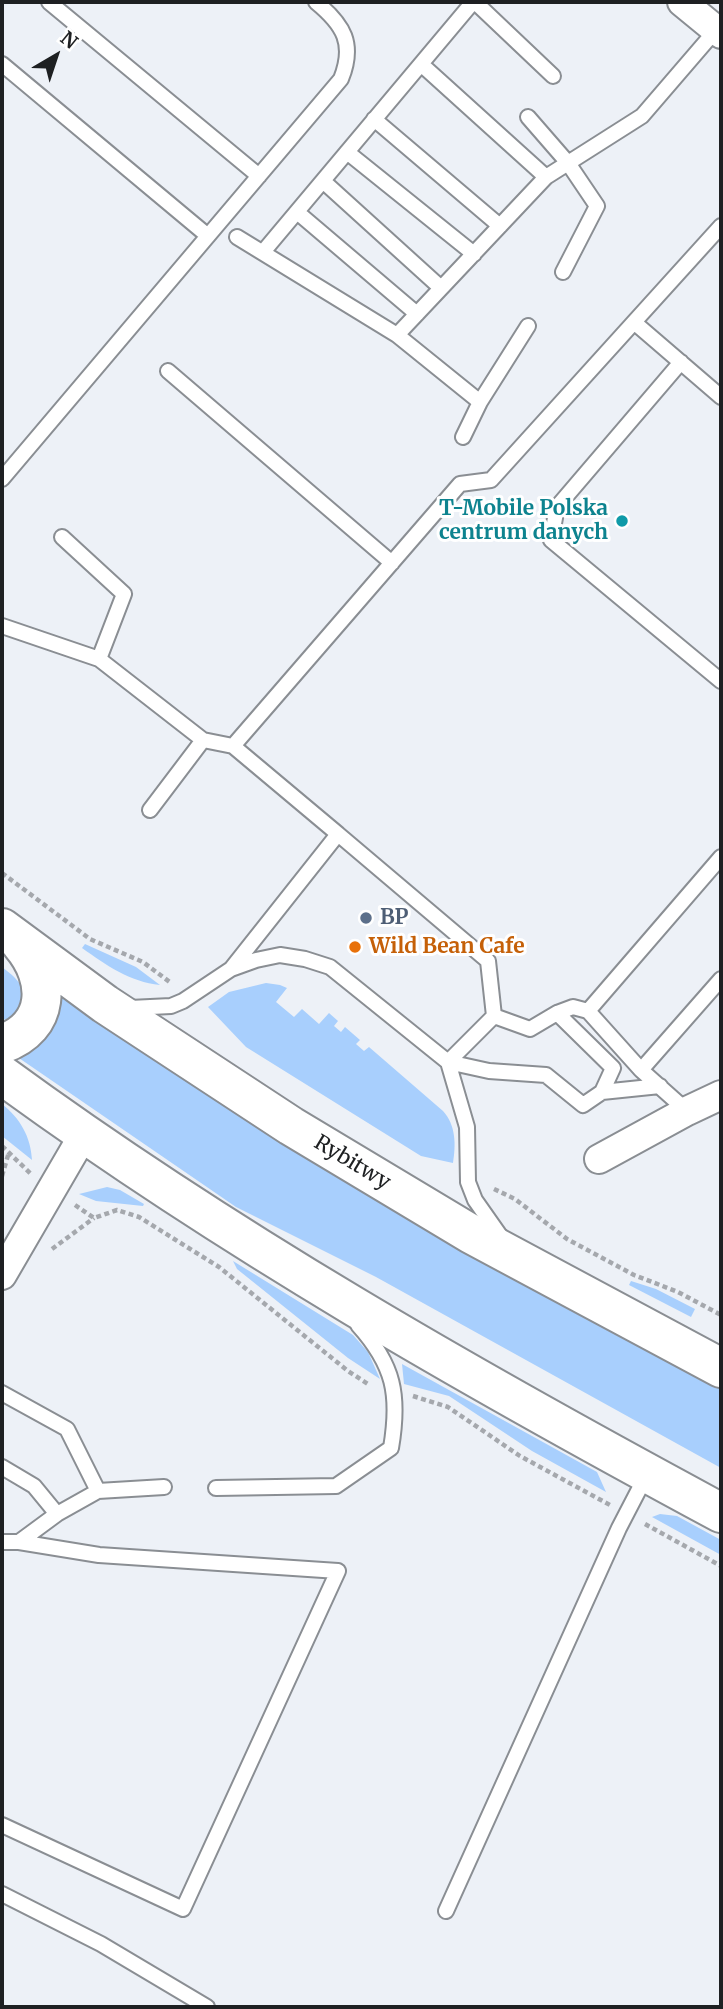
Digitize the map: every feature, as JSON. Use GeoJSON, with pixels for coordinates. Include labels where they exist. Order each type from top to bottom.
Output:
{"type":"FeatureCollection","features":[{"type":"Feature","properties":{"kind":"main road","name":"Rybitwy"},"geometry":{"type":"LineString","coordinates":[[7,932],[105,1004],[291,1126],[519,1261],[721,1368]]}},
{"type":"Feature","properties":{"kind":"main road"},"geometry":{"type":"LineString","coordinates":[[2,1044],[28,1028],[40,1006],[42,994],[38,969],[7,932]]}},
{"type":"Feature","properties":{"kind":"main road"},"geometry":{"type":"LineString","coordinates":[[2,1075],[84,1134],[330,1293],[435,1356],[721,1513]]}},
{"type":"Feature","properties":{"kind":"street"},"geometry":{"type":"LineString","coordinates":[[682,2],[718,32]]}},
{"type":"Feature","properties":{"kind":"street"},"geometry":{"type":"LineString","coordinates":[[599,1158],[721,1095]]}},
{"type":"Feature","properties":{"kind":"street"},"geometry":{"type":"LineString","coordinates":[[2,1275],[84,1134]]}},
{"type":"Feature","properties":{"kind":"lane"},"geometry":{"type":"LineString","coordinates":[[49,2],[259,176]]}},
{"type":"Feature","properties":{"kind":"lane"},"geometry":{"type":"LineString","coordinates":[[2,479],[341,79],[348,62],[348,44],[340,26],[316,2]]}},
{"type":"Feature","properties":{"kind":"lane"},"geometry":{"type":"LineString","coordinates":[[262,252],[474,2],[553,76]]}},
{"type":"Feature","properties":{"kind":"lane"},"geometry":{"type":"LineString","coordinates":[[397,335],[546,177],[642,116],[718,32]]}},
{"type":"Feature","properties":{"kind":"lane"},"geometry":{"type":"LineString","coordinates":[[2,64],[208,236]]}},
{"type":"Feature","properties":{"kind":"lane"},"geometry":{"type":"LineString","coordinates":[[421,64],[546,177]]}},
{"type":"Feature","properties":{"kind":"lane"},"geometry":{"type":"LineString","coordinates":[[528,117],[568,163],[597,206],[563,272]]}},
{"type":"Feature","properties":{"kind":"lane"},"geometry":{"type":"LineString","coordinates":[[374,119],[500,226]]}},
{"type":"Feature","properties":{"kind":"lane"},"geometry":{"type":"LineString","coordinates":[[347,152],[474,254]]}},
{"type":"Feature","properties":{"kind":"lane"},"geometry":{"type":"LineString","coordinates":[[323,181],[441,288]]}},
{"type":"Feature","properties":{"kind":"lane"},"geometry":{"type":"LineString","coordinates":[[297,212],[416,314]]}},
{"type":"Feature","properties":{"kind":"lane"},"geometry":{"type":"LineString","coordinates":[[233,746],[460,484],[491,480],[719,234]]}},
{"type":"Feature","properties":{"kind":"lane"},"geometry":{"type":"LineString","coordinates":[[237,237],[397,335],[480,402]]}},
{"type":"Feature","properties":{"kind":"lane"},"geometry":{"type":"LineString","coordinates":[[635,323],[721,397]]}},
{"type":"Feature","properties":{"kind":"lane"},"geometry":{"type":"LineString","coordinates":[[463,437],[480,402],[528,326]]}},
{"type":"Feature","properties":{"kind":"lane"},"geometry":{"type":"LineString","coordinates":[[681,362],[557,507],[551,540],[721,681]]}},
{"type":"Feature","properties":{"kind":"lane"},"geometry":{"type":"LineString","coordinates":[[168,371],[392,564]]}},
{"type":"Feature","properties":{"kind":"lane"},"geometry":{"type":"LineString","coordinates":[[62,537],[124,594],[99,659]]}},
{"type":"Feature","properties":{"kind":"lane"},"geometry":{"type":"LineString","coordinates":[[2,626],[99,659],[203,740],[233,746],[488,961],[494,1016]]}},
{"type":"Feature","properties":{"kind":"lane"},"geometry":{"type":"LineString","coordinates":[[150,810],[203,740]]}},
{"type":"Feature","properties":{"kind":"lane"},"geometry":{"type":"LineString","coordinates":[[231,969],[338,835]]}},
{"type":"Feature","properties":{"kind":"lane"},"geometry":{"type":"LineString","coordinates":[[588,1011],[721,857]]}},
{"type":"Feature","properties":{"kind":"lane"},"geometry":{"type":"LineString","coordinates":[[105,1004],[138,1009],[171,1006],[231,969],[280,955],[330,967],[448,1062],[489,1071],[546,1075],[583,1105],[602,1092],[660,1086]]}},
{"type":"Feature","properties":{"kind":"lane"},"geometry":{"type":"LineString","coordinates":[[641,1070],[721,979]]}},
{"type":"Feature","properties":{"kind":"lane"},"geometry":{"type":"LineString","coordinates":[[494,1016],[530,1029],[573,1007],[588,1011],[641,1070],[687,1111]]}},
{"type":"Feature","properties":{"kind":"lane"},"geometry":{"type":"LineString","coordinates":[[557,1013],[613,1068],[602,1092]]}},
{"type":"Feature","properties":{"kind":"lane"},"geometry":{"type":"LineString","coordinates":[[448,1062],[494,1016]]}},
{"type":"Feature","properties":{"kind":"lane"},"geometry":{"type":"LineString","coordinates":[[448,1062],[467,1127],[466,1167],[470,1190],[519,1261]]}},
{"type":"Feature","properties":{"kind":"lane"},"geometry":{"type":"LineString","coordinates":[[216,1488],[336,1486],[391,1448],[395,1407],[389,1370],[376,1344],[330,1293]]}},
{"type":"Feature","properties":{"kind":"lane"},"geometry":{"type":"LineString","coordinates":[[2,1393],[67,1429],[98,1490]]}},
{"type":"Feature","properties":{"kind":"lane"},"geometry":{"type":"LineString","coordinates":[[2,1467],[34,1486],[57,1514]]}},
{"type":"Feature","properties":{"kind":"lane"},"geometry":{"type":"LineString","coordinates":[[446,1911],[620,1528],[648,1473]]}},
{"type":"Feature","properties":{"kind":"lane"},"geometry":{"type":"LineString","coordinates":[[19,1542],[57,1514],[98,1490],[164,1488]]}},
{"type":"Feature","properties":{"kind":"lane"},"geometry":{"type":"LineString","coordinates":[[2,1542],[19,1542],[99,1555],[338,1571],[183,1909],[2,1825]]}},
{"type":"Feature","properties":{"kind":"lane"},"geometry":{"type":"LineString","coordinates":[[2,1894],[101,1944],[207,2007]]}},
{"type":"Feature","properties":{"kind":"path"},"geometry":{"type":"LineString","coordinates":[[2,873],[90,939],[143,962],[172,985]]}},
{"type":"Feature","properties":{"kind":"path"},"geometry":{"type":"LineString","coordinates":[[2,1146],[30,1173]]}},
{"type":"Feature","properties":{"kind":"path"},"geometry":{"type":"LineString","coordinates":[[2,1176],[9,1152]]}},
{"type":"Feature","properties":{"kind":"path"},"geometry":{"type":"LineString","coordinates":[[491,1189],[515,1199],[568,1239],[635,1275],[678,1292],[721,1315]]}},
{"type":"Feature","properties":{"kind":"path"},"geometry":{"type":"LineString","coordinates":[[69,1201],[94,1219]]}},
{"type":"Feature","properties":{"kind":"path"},"geometry":{"type":"LineString","coordinates":[[45,1254],[94,1219],[117,1210],[139,1217],[219,1266],[348,1371],[372,1386]]}},
{"type":"Feature","properties":{"kind":"path"},"geometry":{"type":"LineString","coordinates":[[406,1394],[448,1407],[520,1456],[608,1504]]}},
{"type":"Feature","properties":{"kind":"path"},"geometry":{"type":"LineString","coordinates":[[642,1522],[721,1566]]}},
{"type":"Feature","properties":{"kind":"shaded area"},"geometry":{"type":"Polygon","coordinates":[[[85,944],[136,967],[160,985],[119,972],[82,948],[85,944]]]}},
{"type":"Feature","properties":{"kind":"shaded area"},"geometry":{"type":"Polygon","coordinates":[[[2,967],[20,984],[24,996],[16,1013],[2,1020],[2,967]]]}},
{"type":"Feature","properties":{"kind":"shaded area"},"geometry":{"type":"Polygon","coordinates":[[[266,983],[287,988],[276,1002],[294,1017],[302,1009],[319,1024],[329,1013],[338,1021],[334,1026],[341,1032],[345,1027],[360,1040],[356,1044],[364,1051],[369,1047],[443,1111],[454,1136],[453,1163],[421,1156],[246,1047],[208,1007],[229,992],[266,983]]]}},
{"type":"Feature","properties":{"kind":"shaded area"},"geometry":{"type":"Polygon","coordinates":[[[60,994],[721,1385],[721,1468],[376,1277],[236,1207],[16,1056],[36,1045],[49,1032],[57,1017],[60,994]]]}},
{"type":"Feature","properties":{"kind":"shaded area"},"geometry":{"type":"Polygon","coordinates":[[[2,1104],[14,1115],[23,1129],[32,1160],[2,1136],[2,1104]]]}},
{"type":"Feature","properties":{"kind":"shaded area"},"geometry":{"type":"Polygon","coordinates":[[[107,1187],[120,1190],[144,1204],[96,1201],[79,1194],[107,1187]]]}},
{"type":"Feature","properties":{"kind":"shaded area"},"geometry":{"type":"Polygon","coordinates":[[[233,1261],[353,1335],[368,1352],[380,1379],[348,1358],[237,1269],[233,1261]]]}},
{"type":"Feature","properties":{"kind":"shaded area"},"geometry":{"type":"Polygon","coordinates":[[[631,1281],[656,1289],[695,1309],[691,1317],[629,1285],[631,1281]]]}},
{"type":"Feature","properties":{"kind":"shaded area"},"geometry":{"type":"Polygon","coordinates":[[[402,1364],[597,1472],[606,1492],[532,1451],[449,1396],[404,1384],[402,1364]]]}},
{"type":"Feature","properties":{"kind":"shaded area"},"geometry":{"type":"Polygon","coordinates":[[[660,1514],[677,1516],[721,1540],[721,1555],[652,1517],[660,1514]]]}},
{"type":"Feature","properties":{"kind":"place","name":"T‑Mobile Polska centrum danych"},"geometry":{"type":"Point","coordinates":[622,521]}},
{"type":"Feature","properties":{"kind":"place","name":"BP"},"geometry":{"type":"Point","coordinates":[366,918]}},
{"type":"Feature","properties":{"kind":"place","name":"Wild Bean Cafe"},"geometry":{"type":"Point","coordinates":[355,947]}}]}
